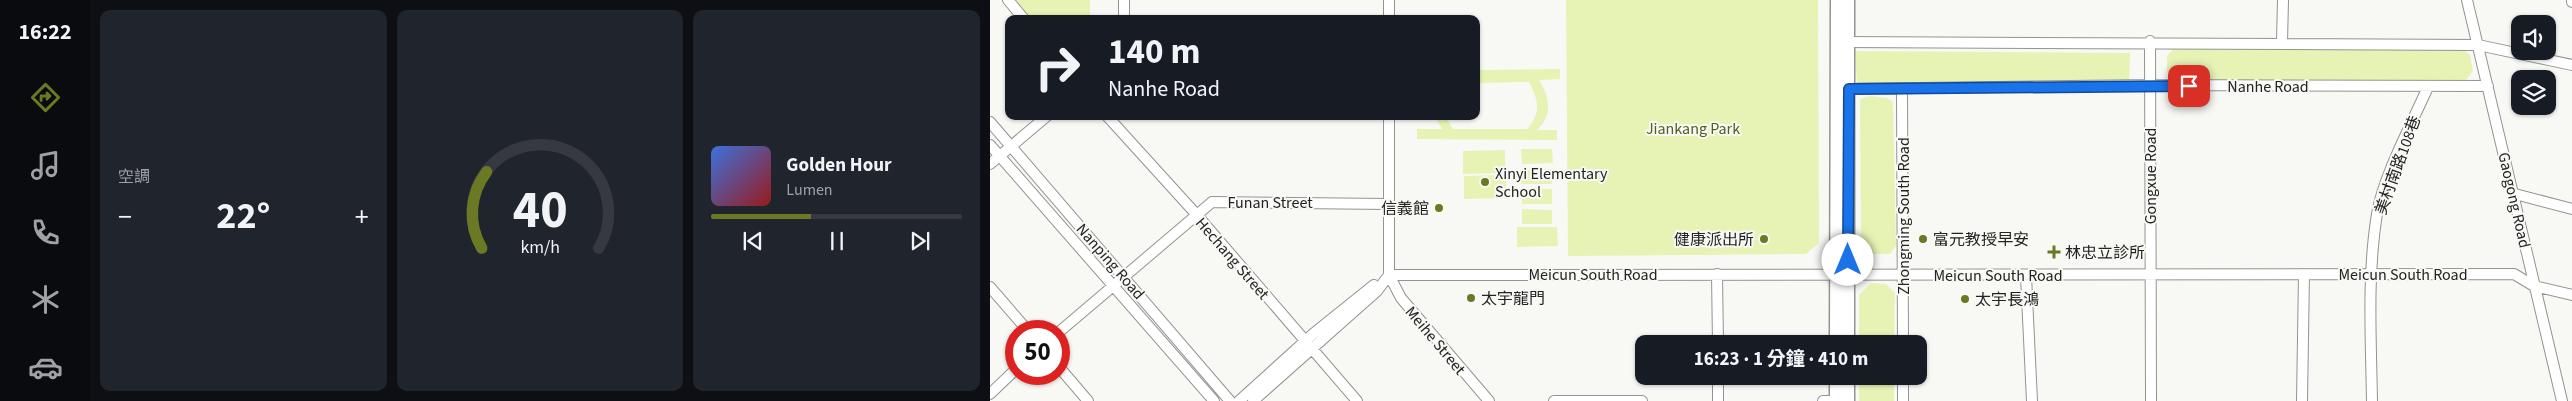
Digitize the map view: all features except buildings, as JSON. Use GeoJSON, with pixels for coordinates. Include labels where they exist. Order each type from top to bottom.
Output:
{"type":"FeatureCollection","features":[{"type":"Feature","properties":{"kind":"main road"},"geometry":{"type":"LineString","coordinates":[[1837,0],[1842,42],[1843,89],[1842,275],[1837,335]]}},
{"type":"Feature","properties":{"kind":"main road"},"geometry":{"type":"LineString","coordinates":[[1842,42],[1848,0]]}},
{"type":"Feature","properties":{"kind":"main road"},"geometry":{"type":"LineString","coordinates":[[1842,275],[1847,335]]}},
{"type":"Feature","properties":{"kind":"main road"},"geometry":{"type":"LineString","coordinates":[[1836,385],[1836,401]]}},
{"type":"Feature","properties":{"kind":"main road"},"geometry":{"type":"LineString","coordinates":[[1848,385],[1848,401]]}},
{"type":"Feature","properties":{"kind":"street"},"geometry":{"type":"LineString","coordinates":[[1008,0],[1021,15]]}},
{"type":"Feature","properties":{"kind":"street"},"geometry":{"type":"LineString","coordinates":[[1124,0],[1124,15]]}},
{"type":"Feature","properties":{"kind":"street"},"geometry":{"type":"LineString","coordinates":[[1389,15],[1390,0]]}},
{"type":"Feature","properties":{"kind":"street"},"geometry":{"type":"LineString","coordinates":[[2282,42],[2283,0]]}},
{"type":"Feature","properties":{"kind":"street","name":"Gaogong Road"},"geometry":{"type":"LineString","coordinates":[[2467,0],[2515,194],[2534,286],[2562,401]]}},
{"type":"Feature","properties":{"kind":"street"},"geometry":{"type":"LineString","coordinates":[[1842,42],[2282,42],[2478,45],[2572,64]]}},
{"type":"Feature","properties":{"kind":"street","name":"Gongxue Road"},"geometry":{"type":"LineString","coordinates":[[2150,42],[2151,401]]}},
{"type":"Feature","properties":{"kind":"street","name":"Nanhe Road"},"geometry":{"type":"LineString","coordinates":[[1843,89],[2150,86],[2488,86]]}},
{"type":"Feature","properties":{"kind":"street","name":"美村南路108巷"},"geometry":{"type":"LineString","coordinates":[[2372,401],[2371,275],[2377,213],[2397,158],[2428,87]]}},
{"type":"Feature","properties":{"kind":"street","name":"Zhongming South Road"},"geometry":{"type":"LineString","coordinates":[[1902,88],[1903,335]]}},
{"type":"Feature","properties":{"kind":"street"},"geometry":{"type":"LineString","coordinates":[[990,164],[1042,120]]}},
{"type":"Feature","properties":{"kind":"street","name":"Hechang Street"},"geometry":{"type":"LineString","coordinates":[[1111,120],[1196,214],[1357,401]]}},
{"type":"Feature","properties":{"kind":"street"},"geometry":{"type":"LineString","coordinates":[[1253,401],[1308,345],[1371,287],[1389,274],[1389,120]]}},
{"type":"Feature","properties":{"kind":"street","name":"Nanping Road"},"geometry":{"type":"LineString","coordinates":[[990,122],[1230,401]]}},
{"type":"Feature","properties":{"kind":"street","name":"Nanping Road"},"geometry":{"type":"LineString","coordinates":[[990,145],[1214,401]]}},
{"type":"Feature","properties":{"kind":"street"},"geometry":{"type":"LineString","coordinates":[[2515,194],[2572,209]]}},
{"type":"Feature","properties":{"kind":"street","name":"Funan Street"},"geometry":{"type":"LineString","coordinates":[[1070,323],[1212,202],[1390,204]]}},
{"type":"Feature","properties":{"kind":"street","name":"Meicun South Road"},"geometry":{"type":"LineString","coordinates":[[1389,274],[2026,276],[2514,274],[2534,286],[2572,295]]}},
{"type":"Feature","properties":{"kind":"street","name":"Meihe Street"},"geometry":{"type":"LineString","coordinates":[[1389,274],[1401,298],[1489,401]]}},
{"type":"Feature","properties":{"kind":"street"},"geometry":{"type":"LineString","coordinates":[[1717,274],[1718,335]]}},
{"type":"Feature","properties":{"kind":"street"},"geometry":{"type":"LineString","coordinates":[[2302,401],[2304,274]]}},
{"type":"Feature","properties":{"kind":"street"},"geometry":{"type":"LineString","coordinates":[[2026,276],[2032,401]]}},
{"type":"Feature","properties":{"kind":"street"},"geometry":{"type":"LineString","coordinates":[[990,287],[1018,320]]}},
{"type":"Feature","properties":{"kind":"street"},"geometry":{"type":"LineString","coordinates":[[1239,401],[1308,345]]}},
{"type":"Feature","properties":{"kind":"street"},"geometry":{"type":"LineString","coordinates":[[990,394],[1005,380]]}},
{"type":"Feature","properties":{"kind":"street"},"geometry":{"type":"LineString","coordinates":[[1070,380],[1088,401]]}},
{"type":"Feature","properties":{"kind":"street"},"geometry":{"type":"LineString","coordinates":[[1718,385],[1718,401]]}},
{"type":"Feature","properties":{"kind":"street"},"geometry":{"type":"LineString","coordinates":[[1903,385],[1903,401]]}},
{"type":"Feature","properties":{"kind":"street"},"geometry":{"type":"LineString","coordinates":[[1554,401],[1642,401]]}},
{"type":"Feature","properties":{"kind":"street"},"geometry":{"type":"LineString","coordinates":[[1823,401],[1836,401]]}},
{"type":"Feature","properties":{"kind":"green space"},"geometry":{"type":"Polygon","coordinates":[[[1014,0],[1090,0],[1090,15],[1026,15],[1014,0]]]}},
{"type":"Feature","properties":{"kind":"green space","name":"Jiankang Park"},"geometry":{"type":"Polygon","coordinates":[[[1566,0],[1818,0],[1819,243],[1806,254],[1568,256],[1566,0]]]}},
{"type":"Feature","properties":{"kind":"green space"},"geometry":{"type":"Polygon","coordinates":[[[2174,48],[2463,49],[2470,55],[2473,71],[2466,80],[2176,80],[2167,72],[2167,56],[2174,48]]]}},
{"type":"Feature","properties":{"kind":"green space"},"geometry":{"type":"Polygon","coordinates":[[[1855,51],[2130,53],[2129,89],[1857,86],[1855,51]]]}},
{"type":"Feature","properties":{"kind":"green space"},"geometry":{"type":"Polygon","coordinates":[[[1560,69],[1560,79],[1539,80],[1546,93],[1548,112],[1537,130],[1557,130],[1557,140],[1417,139],[1417,129],[1442,129],[1437,120],[1447,120],[1453,129],[1527,129],[1537,112],[1535,94],[1529,82],[1480,83],[1480,70],[1560,69]]]}},
{"type":"Feature","properties":{"kind":"green space"},"geometry":{"type":"Polygon","coordinates":[[[1870,96],[1887,98],[1893,102],[1896,246],[1890,254],[1868,254],[1861,247],[1860,99],[1870,96]]]}},
{"type":"Feature","properties":{"kind":"green space"},"geometry":{"type":"Polygon","coordinates":[[[1521,149],[1552,149],[1553,163],[1522,164],[1521,149]]]}},
{"type":"Feature","properties":{"kind":"green space"},"geometry":{"type":"Polygon","coordinates":[[[1505,150],[1505,173],[1463,174],[1463,151],[1505,150]]]}},
{"type":"Feature","properties":{"kind":"green space"},"geometry":{"type":"Polygon","coordinates":[[[1552,169],[1552,184],[1521,184],[1521,170],[1552,169]]]}},
{"type":"Feature","properties":{"kind":"green space"},"geometry":{"type":"Polygon","coordinates":[[[1506,175],[1506,198],[1464,199],[1464,176],[1506,175]]]}},
{"type":"Feature","properties":{"kind":"green space"},"geometry":{"type":"Polygon","coordinates":[[[1522,189],[1552,189],[1552,204],[1522,204],[1522,189]]]}},
{"type":"Feature","properties":{"kind":"green space"},"geometry":{"type":"Polygon","coordinates":[[[1522,209],[1552,210],[1552,224],[1522,224],[1522,209]]]}},
{"type":"Feature","properties":{"kind":"green space"},"geometry":{"type":"Polygon","coordinates":[[[1517,227],[1557,227],[1558,246],[1517,247],[1517,227]]]}},
{"type":"Feature","properties":{"kind":"green space"},"geometry":{"type":"Polygon","coordinates":[[[1871,283],[1886,284],[1895,293],[1894,335],[1859,335],[1859,295],[1871,283]]]}},
{"type":"Feature","properties":{"kind":"green space"},"geometry":{"type":"Polygon","coordinates":[[[1859,385],[1894,385],[1894,401],[1859,401],[1859,385]]]}},
{"type":"Feature","properties":{"kind":"place","name":"Xinyi Elementary School"},"geometry":{"type":"Point","coordinates":[1485,182]}},
{"type":"Feature","properties":{"kind":"place","name":"信義館"},"geometry":{"type":"Point","coordinates":[1439,208]}},
{"type":"Feature","properties":{"kind":"place","name":"健康派出所"},"geometry":{"type":"Point","coordinates":[1764,239]}},
{"type":"Feature","properties":{"kind":"place","name":"富元教授早安"},"geometry":{"type":"Point","coordinates":[1923,239]}},
{"type":"Feature","properties":{"kind":"place","name":"林忠立診所"},"geometry":{"type":"Point","coordinates":[2054,252]}},
{"type":"Feature","properties":{"kind":"place","name":"太宇龍門"},"geometry":{"type":"Point","coordinates":[1471,298]}},
{"type":"Feature","properties":{"kind":"place","name":"太宇長鴻"},"geometry":{"type":"Point","coordinates":[1965,299]}},
{"type":"Feature","properties":{"kind":"route"},"geometry":{"type":"LineString","coordinates":[[1848,260],[1849,89],[2189,86]]}}]}
